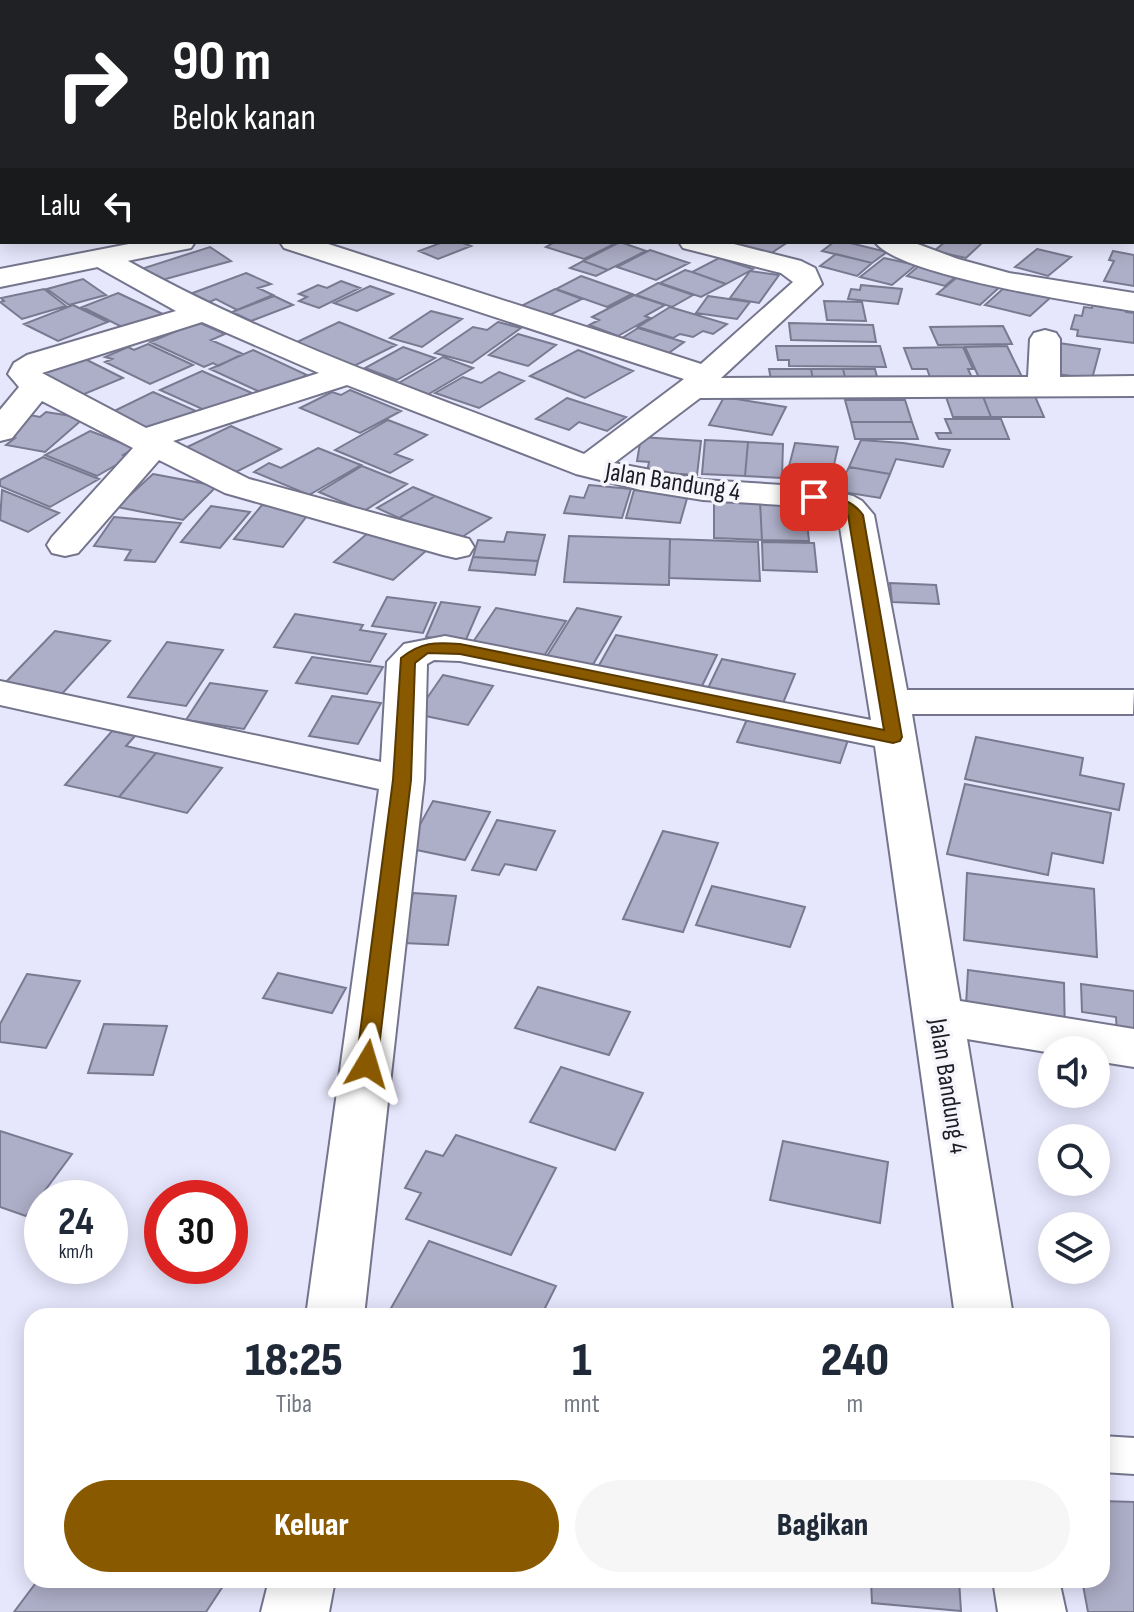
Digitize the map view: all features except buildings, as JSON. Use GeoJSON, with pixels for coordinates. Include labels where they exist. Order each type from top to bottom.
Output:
{"type":"FeatureCollection","features":[{"type":"Feature","properties":{"kind":"street"},"geometry":{"type":"LineString","coordinates":[[0,265],[162,244]]}},
{"type":"Feature","properties":{"kind":"street"},"geometry":{"type":"LineString","coordinates":[[300,244],[698,382],[1044,388],[1134,386]]}},
{"type":"Feature","properties":{"kind":"street"},"geometry":{"type":"LineString","coordinates":[[588,467],[698,382],[805,290],[808,279],[801,259],[708,244]]}},
{"type":"Feature","properties":{"kind":"street"},"geometry":{"type":"LineString","coordinates":[[894,244],[952,267],[1061,293],[1134,302]]}},
{"type":"Feature","properties":{"kind":"street"},"geometry":{"type":"LineString","coordinates":[[0,278],[105,250]]}},
{"type":"Feature","properties":{"kind":"street","name":"Jalan Bandung 4"},"geometry":{"type":"LineString","coordinates":[[105,250],[169,297],[348,374],[588,467],[674,486],[726,493],[814,497],[850,508],[856,515],[983,1308]]}},
{"type":"Feature","properties":{"kind":"street"},"geometry":{"type":"LineString","coordinates":[[204,312],[38,362],[24,374],[37,386],[237,486],[456,547]]}},
{"type":"Feature","properties":{"kind":"street"},"geometry":{"type":"LineString","coordinates":[[1044,388],[1045,339]]}},
{"type":"Feature","properties":{"kind":"street"},"geometry":{"type":"LineString","coordinates":[[65,545],[148,442],[348,374]]}},
{"type":"Feature","properties":{"kind":"street"},"geometry":{"type":"LineString","coordinates":[[0,431],[37,386]]}},
{"type":"Feature","properties":{"kind":"street"},"geometry":{"type":"LineString","coordinates":[[336,1308],[402,780],[407,662],[413,654],[434,647],[891,720],[1133,702]]}},
{"type":"Feature","properties":{"kind":"street"},"geometry":{"type":"LineString","coordinates":[[0,693],[402,780]]}},
{"type":"Feature","properties":{"kind":"street"},"geometry":{"type":"LineString","coordinates":[[938,1016],[1134,1048]]}},
{"type":"Feature","properties":{"kind":"street"},"geometry":{"type":"LineString","coordinates":[[295,1612],[300,1588]]}},
{"type":"Feature","properties":{"kind":"street"},"geometry":{"type":"LineString","coordinates":[[1028,1588],[1032,1612]]}},
{"type":"Feature","properties":{"kind":"lane"},"geometry":{"type":"LineString","coordinates":[[1110,1454],[1134,1456]]}},
{"type":"Feature","properties":{"kind":"route"},"geometry":{"type":"LineString","coordinates":[[367,1064],[402,780],[407,662],[413,654],[434,647],[460,649],[893,737],[856,515],[841,503],[814,497]]}}]}
